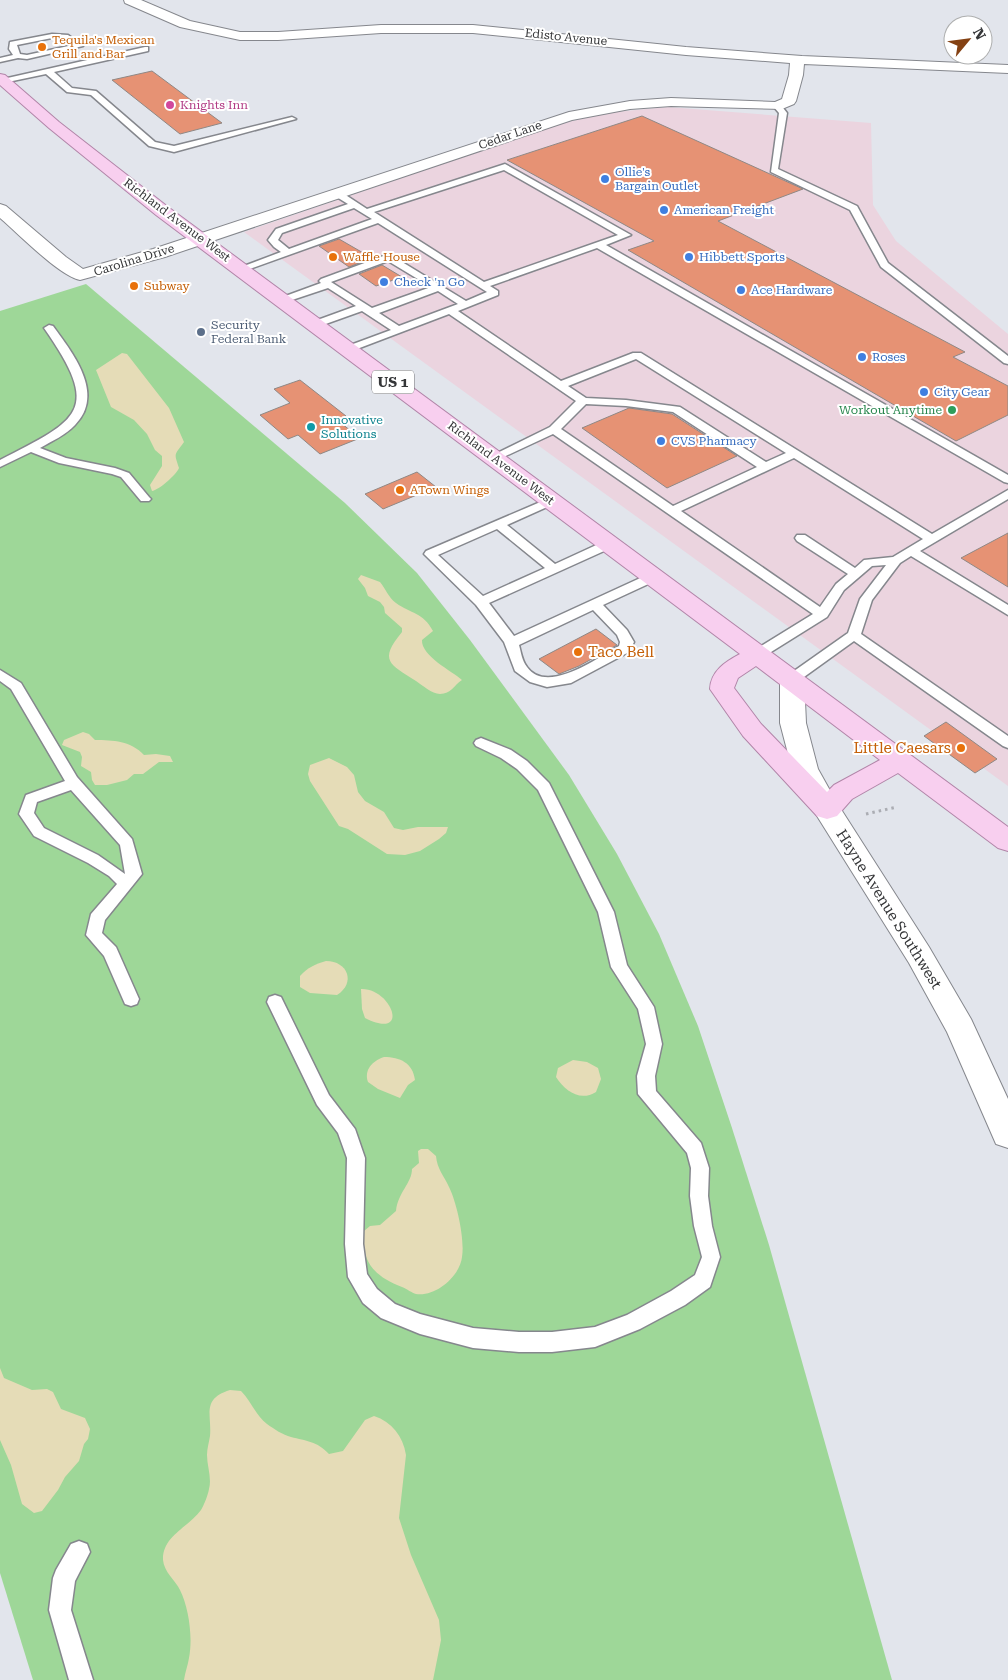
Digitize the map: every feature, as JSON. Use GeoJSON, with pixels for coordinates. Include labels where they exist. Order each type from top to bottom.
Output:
{"type":"FeatureCollection","features":[{"type":"Feature","properties":{"kind":"main road","name":"Richland Avenue West"},"geometry":{"type":"LineString","coordinates":[[2,79],[54,125],[200,239],[1008,842]]}},
{"type":"Feature","properties":{"kind":"main road"},"geometry":{"type":"LineString","coordinates":[[758,654],[724,675],[721,682],[722,689],[752,730],[827,809],[843,792],[899,761]]}},
{"type":"Feature","properties":{"kind":"street","name":"Edisto Avenue"},"geometry":{"type":"LineString","coordinates":[[130,0],[185,24],[234,35],[278,36],[381,29],[473,29],[686,51],[797,59],[1008,69]]}},
{"type":"Feature","properties":{"kind":"street"},"geometry":{"type":"LineString","coordinates":[[777,106],[789,101],[796,75],[797,59]]}},
{"type":"Feature","properties":{"kind":"street","name":"Cedar Lane"},"geometry":{"type":"LineString","coordinates":[[200,239],[338,194],[552,120],[587,112],[671,102],[777,106]]}},
{"type":"Feature","properties":{"kind":"street","name":"Carolina Drive"},"geometry":{"type":"LineString","coordinates":[[0,209],[80,276],[200,239]]}},
{"type":"Feature","properties":{"kind":"street","name":"Hayne Avenue Southwest"},"geometry":{"type":"LineString","coordinates":[[792,679],[793,723],[798,749],[805,769],[827,809],[919,954],[960,1028],[1008,1134]]}},
{"type":"Feature","properties":{"kind":"lane"},"geometry":{"type":"LineString","coordinates":[[0,60],[18,56],[27,57],[79,46],[65,37],[52,36],[13,44],[13,49],[18,56]]}},
{"type":"Feature","properties":{"kind":"lane"},"geometry":{"type":"LineString","coordinates":[[2,79],[145,49]]}},
{"type":"Feature","properties":{"kind":"lane"},"geometry":{"type":"LineString","coordinates":[[48,70],[70,90],[93,93],[152,144],[174,149],[292,119]]}},
{"type":"Feature","properties":{"kind":"lane"},"geometry":{"type":"LineString","coordinates":[[777,106],[783,113],[774,170],[854,208],[884,265],[1008,361]]}},
{"type":"Feature","properties":{"kind":"lane"},"geometry":{"type":"LineString","coordinates":[[366,212],[505,167],[626,235],[483,285]]}},
{"type":"Feature","properties":{"kind":"lane"},"geometry":{"type":"LineString","coordinates":[[338,194],[495,293],[349,349]]}},
{"type":"Feature","properties":{"kind":"lane"},"geometry":{"type":"LineString","coordinates":[[288,252],[273,240],[274,236],[279,232],[354,204]]}},
{"type":"Feature","properties":{"kind":"lane"},"geometry":{"type":"LineString","coordinates":[[240,269],[379,220]]}},
{"type":"Feature","properties":{"kind":"lane"},"geometry":{"type":"LineString","coordinates":[[598,245],[1008,480]]}},
{"type":"Feature","properties":{"kind":"lane"},"geometry":{"type":"LineString","coordinates":[[398,330],[324,281],[389,257],[465,304]]}},
{"type":"Feature","properties":{"kind":"lane"},"geometry":{"type":"LineString","coordinates":[[283,300],[329,284]]}},
{"type":"Feature","properties":{"kind":"lane"},"geometry":{"type":"LineString","coordinates":[[316,324],[438,288]]}},
{"type":"Feature","properties":{"kind":"lane"},"geometry":{"type":"LineString","coordinates":[[450,310],[583,401],[626,403],[676,409],[765,467]]}},
{"type":"Feature","properties":{"kind":"lane"},"geometry":{"type":"LineString","coordinates":[[0,464],[31,448],[73,421],[81,409],[84,396],[74,364],[50,328]]}},
{"type":"Feature","properties":{"kind":"lane"},"geometry":{"type":"LineString","coordinates":[[561,386],[637,355],[932,539]]}},
{"type":"Feature","properties":{"kind":"lane"},"geometry":{"type":"LineString","coordinates":[[493,458],[554,429],[583,401]]}},
{"type":"Feature","properties":{"kind":"lane"},"geometry":{"type":"LineString","coordinates":[[554,429],[822,614]]}},
{"type":"Feature","properties":{"kind":"lane"},"geometry":{"type":"LineString","coordinates":[[31,448],[63,461],[115,471],[125,475],[145,499]]}},
{"type":"Feature","properties":{"kind":"lane"},"geometry":{"type":"LineString","coordinates":[[672,511],[795,453]]}},
{"type":"Feature","properties":{"kind":"lane"},"geometry":{"type":"LineString","coordinates":[[792,679],[854,635],[866,599],[896,560],[1008,494]]}},
{"type":"Feature","properties":{"kind":"lane"},"geometry":{"type":"LineString","coordinates":[[552,501],[430,554],[481,602],[511,642],[520,668],[530,678],[544,682],[566,680],[624,649],[627,642],[622,633],[594,604]]}},
{"type":"Feature","properties":{"kind":"lane"},"geometry":{"type":"LineString","coordinates":[[498,524],[554,570]]}},
{"type":"Feature","properties":{"kind":"lane"},"geometry":{"type":"LineString","coordinates":[[801,538],[856,574]]}},
{"type":"Feature","properties":{"kind":"lane"},"geometry":{"type":"LineString","coordinates":[[481,602],[609,544]]}},
{"type":"Feature","properties":{"kind":"lane"},"geometry":{"type":"LineString","coordinates":[[911,551],[1008,611]]}},
{"type":"Feature","properties":{"kind":"lane"},"geometry":{"type":"LineString","coordinates":[[758,654],[822,614],[840,587],[868,563],[896,560]]}},
{"type":"Feature","properties":{"kind":"lane"},"geometry":{"type":"LineString","coordinates":[[511,642],[653,577]]}},
{"type":"Feature","properties":{"kind":"lane"},"geometry":{"type":"LineString","coordinates":[[854,635],[1008,743]]}},
{"type":"Feature","properties":{"kind":"lane"},"geometry":{"type":"LineString","coordinates":[[0,674],[16,686],[42,732],[75,783],[128,843],[134,874],[97,918],[94,935],[110,952],[131,999]]}},
{"type":"Feature","properties":{"kind":"lane"},"geometry":{"type":"LineString","coordinates":[[275,1002],[323,1100],[346,1129],[356,1158],[354,1244],[358,1277],[370,1296],[388,1310],[420,1324],[474,1338],[519,1342],[552,1342],[595,1337],[633,1322],[670,1302],[703,1280],[711,1257],[703,1226],[699,1196],[700,1168],[695,1149],[647,1094],[646,1076],[654,1044],[646,1007],[619,967],[606,912],[544,787],[522,765],[506,754],[481,743]]}},
{"type":"Feature","properties":{"kind":"lane"},"geometry":{"type":"LineString","coordinates":[[75,783],[31,799],[26,814],[39,832],[93,859],[114,872],[126,884]]}},
{"type":"Feature","properties":{"kind":"lane"},"geometry":{"type":"LineString","coordinates":[[80,1552],[64,1578],[60,1610],[81,1680]]}},
{"type":"Feature","properties":{"kind":"path"},"geometry":{"type":"LineString","coordinates":[[866,814],[898,807]]}},
{"type":"Feature","properties":{"kind":"shaded area"},"geometry":{"type":"Polygon","coordinates":[[[668,107],[871,123],[873,205],[896,241],[1008,334],[1008,786],[244,232],[556,125],[604,113],[668,107]]]}},
{"type":"Feature","properties":{"kind":"green space"},"geometry":{"type":"Polygon","coordinates":[[[86,284],[345,503],[417,573],[470,640],[569,775],[617,854],[659,934],[698,1026],[732,1128],[769,1245],[892,1680],[33,1680],[0,1573],[0,311],[86,284]]]}},
{"type":"Feature","properties":{"kind":"sand"},"geometry":{"type":"Polygon","coordinates":[[[122,353],[127,354],[169,408],[184,442],[176,454],[179,468],[163,485],[152,491],[150,485],[162,466],[162,456],[155,450],[147,434],[134,420],[111,407],[96,370],[122,353]]]}},
{"type":"Feature","properties":{"kind":"sand"},"geometry":{"type":"Polygon","coordinates":[[[361,575],[380,582],[393,601],[421,617],[429,625],[433,631],[422,640],[426,652],[462,680],[450,691],[444,694],[434,693],[399,670],[390,661],[390,649],[402,632],[402,628],[385,613],[384,607],[380,602],[368,596],[358,579],[361,575]]]}},
{"type":"Feature","properties":{"kind":"sand"},"geometry":{"type":"Polygon","coordinates":[[[83,732],[89,734],[95,740],[128,744],[144,755],[170,756],[173,762],[159,762],[143,774],[134,774],[127,780],[107,785],[95,785],[91,772],[81,766],[82,757],[80,752],[62,745],[64,740],[83,732]]]}},
{"type":"Feature","properties":{"kind":"sand"},"geometry":{"type":"Polygon","coordinates":[[[329,758],[347,767],[354,775],[358,792],[365,801],[384,812],[394,828],[403,830],[418,827],[448,827],[446,833],[420,851],[405,855],[387,854],[348,829],[339,826],[310,781],[308,774],[310,765],[329,758]]]}},
{"type":"Feature","properties":{"kind":"sand"},"geometry":{"type":"Polygon","coordinates":[[[326,961],[340,965],[347,974],[348,979],[343,990],[337,995],[310,993],[300,987],[300,976],[303,973],[318,963],[326,961]]]}},
{"type":"Feature","properties":{"kind":"sand"},"geometry":{"type":"Polygon","coordinates":[[[361,989],[372,991],[381,996],[388,1004],[392,1012],[392,1019],[388,1023],[379,1023],[365,1018],[362,1009],[361,989]]]}},
{"type":"Feature","properties":{"kind":"sand"},"geometry":{"type":"Polygon","coordinates":[[[384,1057],[395,1058],[405,1062],[414,1074],[415,1080],[408,1085],[400,1098],[378,1089],[368,1082],[367,1074],[370,1066],[384,1057]]]}},
{"type":"Feature","properties":{"kind":"sand"},"geometry":{"type":"Polygon","coordinates":[[[573,1060],[587,1062],[598,1068],[601,1079],[596,1092],[584,1096],[573,1094],[556,1077],[558,1068],[573,1060]]]}},
{"type":"Feature","properties":{"kind":"sand"},"geometry":{"type":"Polygon","coordinates":[[[428,1149],[436,1156],[439,1169],[452,1194],[460,1222],[463,1250],[457,1271],[446,1284],[431,1292],[416,1294],[392,1283],[377,1273],[367,1259],[363,1242],[364,1231],[370,1226],[380,1225],[396,1211],[399,1198],[410,1179],[412,1169],[419,1163],[418,1151],[428,1149]]]}},
{"type":"Feature","properties":{"kind":"sand"},"geometry":{"type":"Polygon","coordinates":[[[0,1368],[4,1378],[32,1390],[47,1389],[53,1392],[61,1409],[85,1418],[90,1429],[79,1461],[65,1477],[42,1511],[34,1513],[22,1504],[11,1465],[0,1440],[0,1368]]]}},
{"type":"Feature","properties":{"kind":"sand"},"geometry":{"type":"Polygon","coordinates":[[[230,1390],[241,1391],[260,1417],[273,1428],[288,1436],[316,1444],[329,1454],[343,1451],[365,1420],[374,1416],[386,1422],[396,1431],[405,1448],[406,1455],[399,1518],[411,1555],[439,1620],[441,1640],[433,1680],[184,1680],[189,1661],[191,1641],[189,1623],[183,1597],[164,1564],[164,1552],[171,1538],[196,1516],[205,1503],[210,1485],[207,1455],[210,1436],[211,1403],[215,1398],[230,1390]]]}},
{"type":"Feature","properties":{"kind":"building","name":"Knights Inn"},"geometry":{"type":"Polygon","coordinates":[[[152,71],[222,123],[180,134],[112,80],[152,71]]]}},
{"type":"Feature","properties":{"kind":"building"},"geometry":{"type":"Polygon","coordinates":[[[642,116],[803,189],[718,221],[965,352],[953,357],[1008,386],[1008,415],[956,441],[628,250],[654,241],[507,160],[642,116]]]}},
{"type":"Feature","properties":{"kind":"building"},"geometry":{"type":"Polygon","coordinates":[[[339,239],[372,258],[349,267],[319,246],[339,239]]]}},
{"type":"Feature","properties":{"kind":"building","name":"Check 'n Go"},"geometry":{"type":"Polygon","coordinates":[[[382,265],[402,277],[376,286],[359,274],[382,265]]]}},
{"type":"Feature","properties":{"kind":"building","name":"Innovative Solutions"},"geometry":{"type":"Polygon","coordinates":[[[300,380],[346,416],[337,420],[360,438],[320,454],[298,435],[288,439],[260,415],[290,403],[274,389],[300,380]]]}},
{"type":"Feature","properties":{"kind":"building","name":"CVS Pharmacy"},"geometry":{"type":"Polygon","coordinates":[[[629,408],[672,414],[737,456],[667,488],[582,428],[629,408]]]}},
{"type":"Feature","properties":{"kind":"building","name":"ATown Wings"},"geometry":{"type":"Polygon","coordinates":[[[417,472],[436,487],[383,509],[365,494],[417,472]]]}},
{"type":"Feature","properties":{"kind":"building"},"geometry":{"type":"Polygon","coordinates":[[[1008,533],[1008,587],[961,558],[1008,533]]]}},
{"type":"Feature","properties":{"kind":"building","name":"Taco Bell"},"geometry":{"type":"Polygon","coordinates":[[[596,629],[617,645],[579,666],[559,674],[539,659],[596,629]]]}},
{"type":"Feature","properties":{"kind":"building","name":"Little Caesars"},"geometry":{"type":"Polygon","coordinates":[[[946,722],[997,759],[975,773],[924,736],[946,722]]]}},
{"type":"Feature","properties":{"kind":"place","name":"Tequila's Mexican Grill and Bar"},"geometry":{"type":"Point","coordinates":[42,47]}},
{"type":"Feature","properties":{"kind":"place","name":"Knights Inn"},"geometry":{"type":"Point","coordinates":[170,105]}},
{"type":"Feature","properties":{"kind":"place","name":"Ollie's Bargain Outlet"},"geometry":{"type":"Point","coordinates":[605,179]}},
{"type":"Feature","properties":{"kind":"place","name":"American Freight"},"geometry":{"type":"Point","coordinates":[664,210]}},
{"type":"Feature","properties":{"kind":"place","name":"Waffle House"},"geometry":{"type":"Point","coordinates":[333,257]}},
{"type":"Feature","properties":{"kind":"place","name":"Hibbett Sports"},"geometry":{"type":"Point","coordinates":[689,257]}},
{"type":"Feature","properties":{"kind":"place","name":"Check 'n Go"},"geometry":{"type":"Point","coordinates":[384,282]}},
{"type":"Feature","properties":{"kind":"place","name":"Subway"},"geometry":{"type":"Point","coordinates":[134,286]}},
{"type":"Feature","properties":{"kind":"place","name":"Ace Hardware"},"geometry":{"type":"Point","coordinates":[741,290]}},
{"type":"Feature","properties":{"kind":"place","name":"Security Federal Bank"},"geometry":{"type":"Point","coordinates":[201,332]}},
{"type":"Feature","properties":{"kind":"place","name":"Roses"},"geometry":{"type":"Point","coordinates":[862,357]}},
{"type":"Feature","properties":{"kind":"place","name":"City Gear"},"geometry":{"type":"Point","coordinates":[924,392]}},
{"type":"Feature","properties":{"kind":"place","name":"Workout Anytime"},"geometry":{"type":"Point","coordinates":[952,410]}},
{"type":"Feature","properties":{"kind":"place","name":"Innovative Solutions"},"geometry":{"type":"Point","coordinates":[311,427]}},
{"type":"Feature","properties":{"kind":"place","name":"CVS Pharmacy"},"geometry":{"type":"Point","coordinates":[661,441]}},
{"type":"Feature","properties":{"kind":"place","name":"ATown Wings"},"geometry":{"type":"Point","coordinates":[400,490]}},
{"type":"Feature","properties":{"kind":"place","name":"Taco Bell"},"geometry":{"type":"Point","coordinates":[578,652]}},
{"type":"Feature","properties":{"kind":"place","name":"Little Caesars"},"geometry":{"type":"Point","coordinates":[961,748]}}]}
